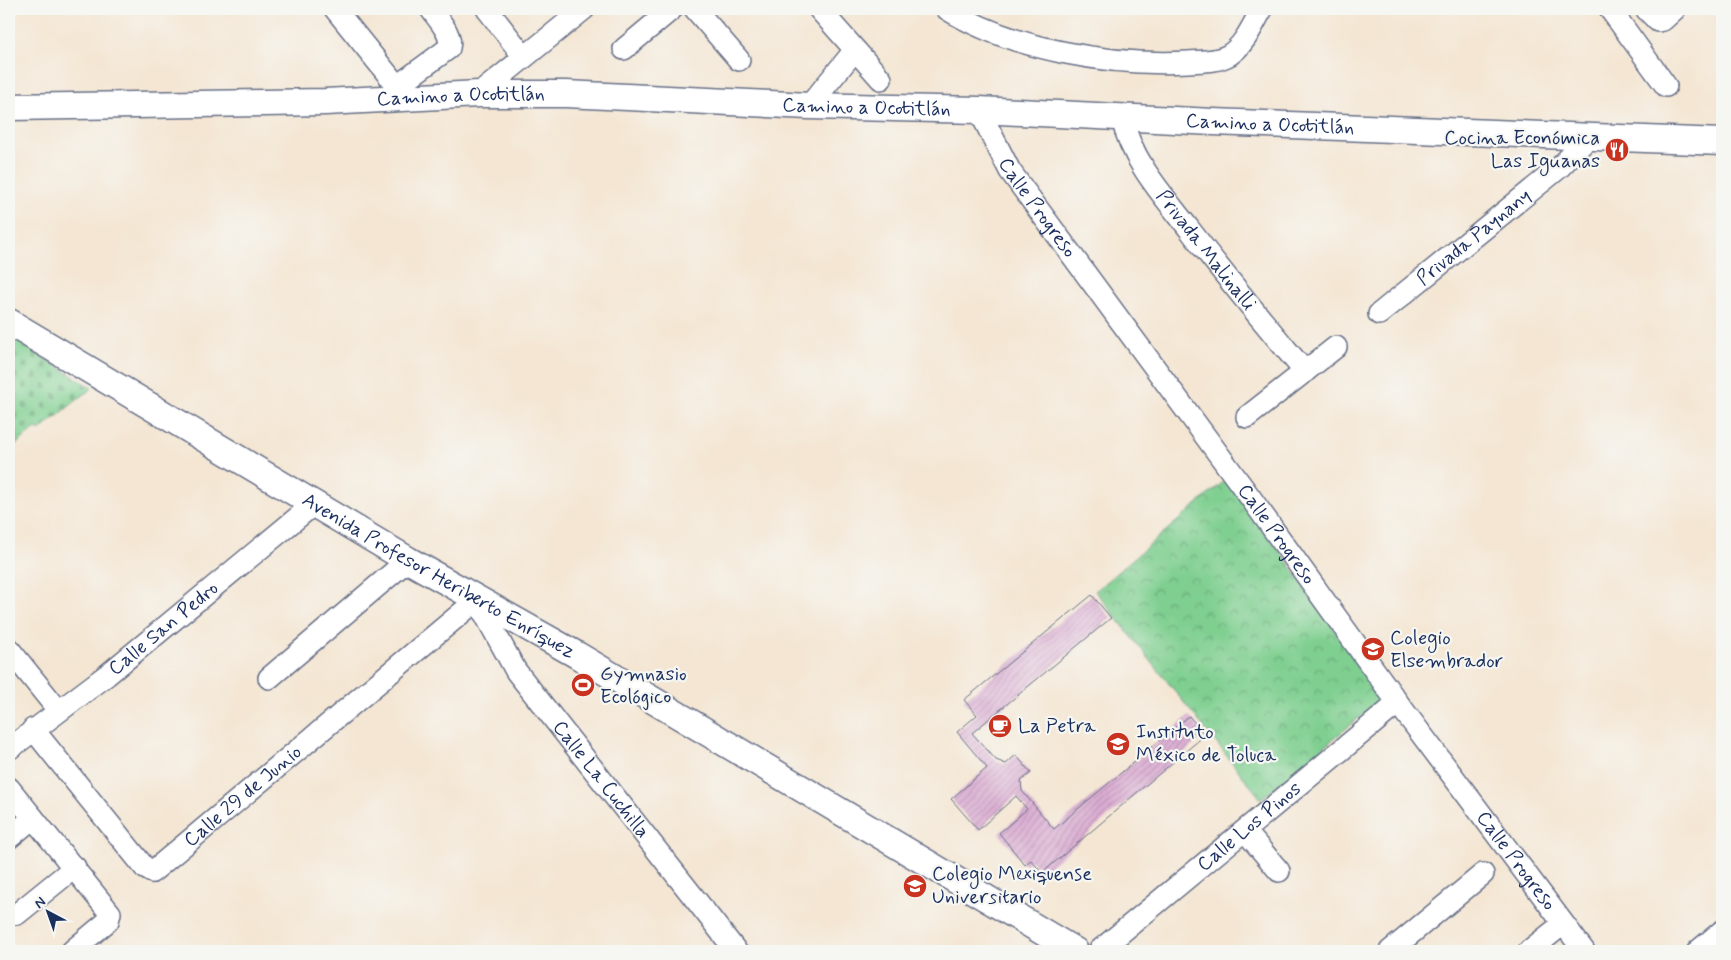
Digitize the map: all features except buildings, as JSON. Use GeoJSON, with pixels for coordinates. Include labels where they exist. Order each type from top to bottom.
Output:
{"type":"FeatureCollection","features":[{"type":"Feature","properties":{"kind":"main road","name":"Camino a Ocotitlán"},"geometry":{"type":"LineString","coordinates":[[9,107],[398,93],[604,95],[809,106],[979,110],[1122,118],[1722,142]]}},
{"type":"Feature","properties":{"kind":"main road","name":"Avenida Profesor Heriberto Enríquez"},"geometry":{"type":"LineString","coordinates":[[9,322],[408,560],[636,690],[1075,951]]}},
{"type":"Feature","properties":{"kind":"street"},"geometry":{"type":"LineString","coordinates":[[335,9],[398,93],[449,48],[450,40],[448,33],[431,9]]}},
{"type":"Feature","properties":{"kind":"street"},"geometry":{"type":"LineString","coordinates":[[487,9],[524,57]]}},
{"type":"Feature","properties":{"kind":"street"},"geometry":{"type":"LineString","coordinates":[[624,49],[672,9]]}},
{"type":"Feature","properties":{"kind":"street"},"geometry":{"type":"LineString","coordinates":[[695,9],[739,60]]}},
{"type":"Feature","properties":{"kind":"street"},"geometry":{"type":"LineString","coordinates":[[819,9],[881,79]]}},
{"type":"Feature","properties":{"kind":"street"},"geometry":{"type":"LineString","coordinates":[[947,9],[984,28],[1043,47],[1124,61],[1178,62],[1216,60],[1231,54],[1242,42],[1262,9]]}},
{"type":"Feature","properties":{"kind":"street"},"geometry":{"type":"LineString","coordinates":[[1610,9],[1666,86]]}},
{"type":"Feature","properties":{"kind":"street"},"geometry":{"type":"LineString","coordinates":[[1646,9],[1658,21],[1663,20],[1675,9]]}},
{"type":"Feature","properties":{"kind":"street"},"geometry":{"type":"LineString","coordinates":[[479,94],[581,10]]}},
{"type":"Feature","properties":{"kind":"street"},"geometry":{"type":"LineString","coordinates":[[809,106],[855,50]]}},
{"type":"Feature","properties":{"kind":"street","name":"Calle Progreso"},"geometry":{"type":"LineString","coordinates":[[979,110],[1010,171],[1250,497],[1398,703],[1584,951]]}},
{"type":"Feature","properties":{"kind":"street","name":"Privada Malinalli"},"geometry":{"type":"LineString","coordinates":[[1122,118],[1136,158],[1154,184],[1231,283],[1305,372]]}},
{"type":"Feature","properties":{"kind":"street","name":"Privada Paynany"},"geometry":{"type":"LineString","coordinates":[[1379,314],[1560,167],[1589,137]]}},
{"type":"Feature","properties":{"kind":"street"},"geometry":{"type":"LineString","coordinates":[[1247,417],[1336,347]]}},
{"type":"Feature","properties":{"kind":"street","name":"Calle San Pedro"},"geometry":{"type":"LineString","coordinates":[[9,749],[107,674],[314,504]]}},
{"type":"Feature","properties":{"kind":"street"},"geometry":{"type":"LineString","coordinates":[[269,678],[408,560]]}},
{"type":"Feature","properties":{"kind":"street","name":"Calle 29 de Junio"},"geometry":{"type":"LineString","coordinates":[[33,729],[145,868],[152,872],[477,600]]}},
{"type":"Feature","properties":{"kind":"street","name":"Calle La Cuchilla"},"geometry":{"type":"LineString","coordinates":[[477,600],[516,671],[736,951]]}},
{"type":"Feature","properties":{"kind":"street"},"geometry":{"type":"LineString","coordinates":[[9,649],[58,710]]}},
{"type":"Feature","properties":{"kind":"street","name":"Calle Los Pinos"},"geometry":{"type":"LineString","coordinates":[[1099,951],[1398,703]]}},
{"type":"Feature","properties":{"kind":"street"},"geometry":{"type":"LineString","coordinates":[[9,788],[108,908],[110,917],[108,921],[72,951]]}},
{"type":"Feature","properties":{"kind":"street"},"geometry":{"type":"LineString","coordinates":[[9,838],[32,818]]}},
{"type":"Feature","properties":{"kind":"street"},"geometry":{"type":"LineString","coordinates":[[1245,831],[1279,871]]}},
{"type":"Feature","properties":{"kind":"street"},"geometry":{"type":"LineString","coordinates":[[17,914],[75,867]]}},
{"type":"Feature","properties":{"kind":"street"},"geometry":{"type":"LineString","coordinates":[[1390,951],[1483,874]]}},
{"type":"Feature","properties":{"kind":"street"},"geometry":{"type":"LineString","coordinates":[[1529,951],[1563,924]]}},
{"type":"Feature","properties":{"kind":"street"},"geometry":{"type":"LineString","coordinates":[[1698,951],[1722,931]]}},
{"type":"Feature","properties":{"kind":"green space"},"geometry":{"type":"Polygon","coordinates":[[[9,336],[92,388],[39,431],[36,428],[9,450],[9,336]]]}},
{"type":"Feature","properties":{"kind":"green space"},"geometry":{"type":"Polygon","coordinates":[[[1228,478],[1383,698],[1261,799],[1095,591],[1228,478]]]}},
{"type":"Feature","properties":{"kind":"place","name":"Cocina Económica Las Iguanas"},"geometry":{"type":"Point","coordinates":[1617,150]}},
{"type":"Feature","properties":{"kind":"place","name":"Colegio Elsembrador"},"geometry":{"type":"Point","coordinates":[1373,649]}},
{"type":"Feature","properties":{"kind":"place","name":"Gymnasio Ecológico"},"geometry":{"type":"Point","coordinates":[583,685]}},
{"type":"Feature","properties":{"kind":"place","name":"La Petra"},"geometry":{"type":"Point","coordinates":[1000,726]}},
{"type":"Feature","properties":{"kind":"place","name":"Instituto México de Toluca"},"geometry":{"type":"Point","coordinates":[1118,744]}},
{"type":"Feature","properties":{"kind":"place","name":"Colegio Mexiquense Universitario"},"geometry":{"type":"Point","coordinates":[915,886]}}]}
